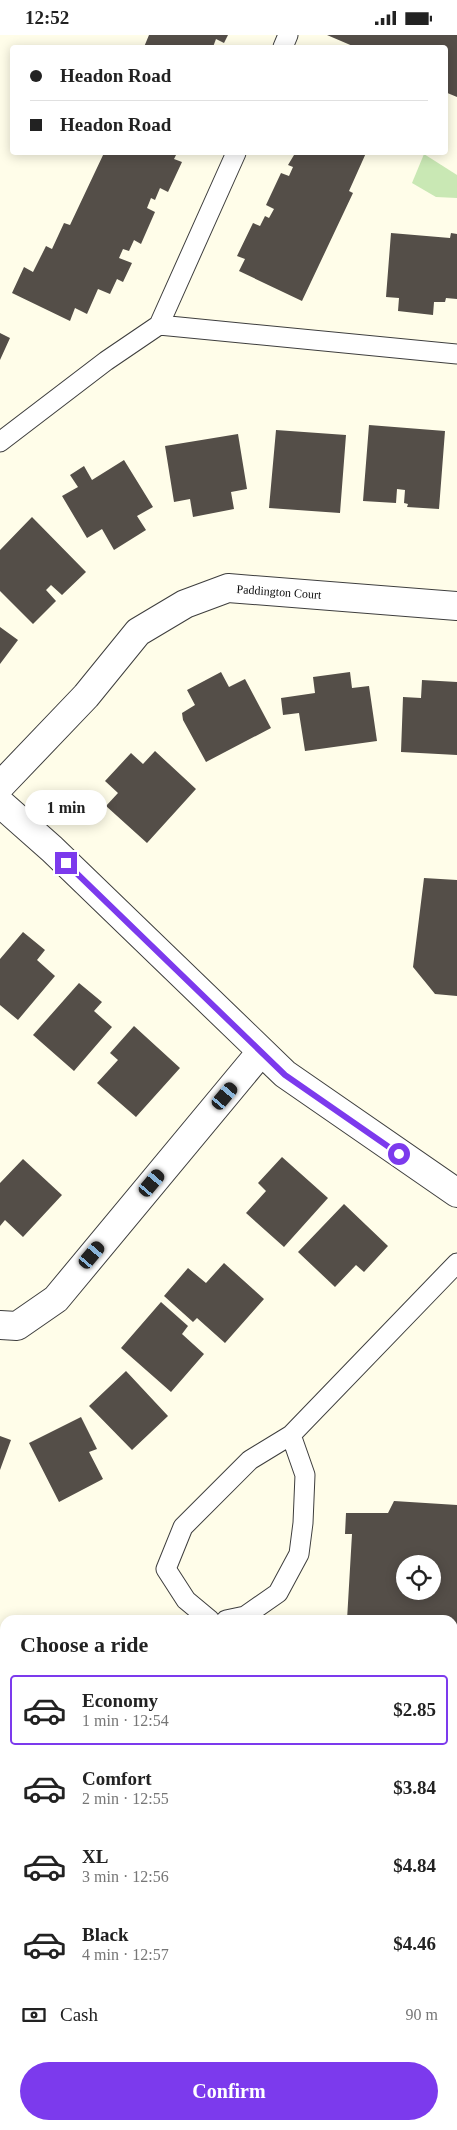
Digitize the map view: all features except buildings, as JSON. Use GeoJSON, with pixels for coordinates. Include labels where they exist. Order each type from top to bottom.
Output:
{"type":"FeatureCollection","features":[{"type":"Feature","properties":{"kind":"street","name":"Paddington Court"},"geometry":{"type":"LineString","coordinates":[[0,786],[86,695],[138,632],[185,604],[228,588],[457,607]]}},
{"type":"Feature","properties":{"kind":"street"},"geometry":{"type":"LineString","coordinates":[[0,803],[52,849],[285,1075],[457,1193]]}},
{"type":"Feature","properties":{"kind":"street"},"geometry":{"type":"LineString","coordinates":[[0,1325],[17,1326],[56,1299],[262,1053]]}},
{"type":"Feature","properties":{"kind":"lane"},"geometry":{"type":"LineString","coordinates":[[0,442],[106,361],[159,325],[235,155]]}},
{"type":"Feature","properties":{"kind":"lane"},"geometry":{"type":"LineString","coordinates":[[159,325],[457,353]]}},
{"type":"Feature","properties":{"kind":"lane"},"geometry":{"type":"LineString","coordinates":[[204,1615],[186,1600],[166,1569],[183,1527],[250,1460],[291,1435],[457,1263]]}},
{"type":"Feature","properties":{"kind":"lane"},"geometry":{"type":"LineString","coordinates":[[246,1615],[278,1593],[299,1554],[303,1523],[305,1475],[291,1435]]}},
{"type":"Feature","properties":{"kind":"green space"},"geometry":{"type":"Polygon","coordinates":[[[424,155],[426,155],[457,175],[457,198],[436,197],[412,183],[424,155]]]}},
{"type":"Feature","properties":{"kind":"route"},"geometry":{"type":"LineString","coordinates":[[66,863],[285,1075],[399,1154]]}}]}
